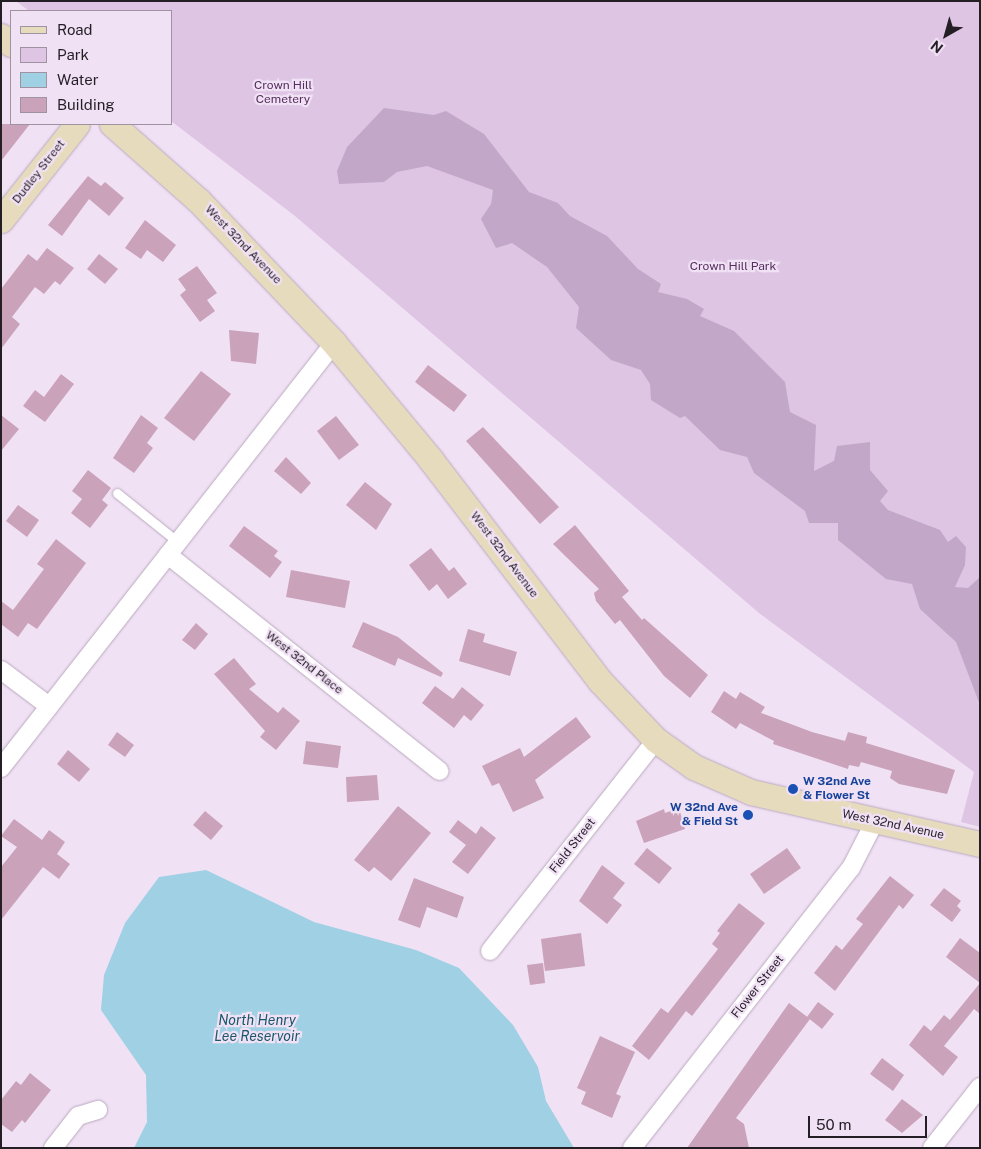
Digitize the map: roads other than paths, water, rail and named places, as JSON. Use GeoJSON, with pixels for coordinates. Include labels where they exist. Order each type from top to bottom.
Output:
{"type":"FeatureCollection","features":[{"type":"Feature","properties":{"kind":"street","name":"Dudley Street"},"geometry":{"type":"LineString","coordinates":[[1,220],[76,125]]}},
{"type":"Feature","properties":{"kind":"street","name":"West 32nd Avenue"},"geometry":{"type":"LineString","coordinates":[[113,125],[235,236],[334,342],[431,460],[600,681],[656,740],[731,784],[875,821],[980,844]]}},
{"type":"Feature","properties":{"kind":"street"},"geometry":{"type":"LineString","coordinates":[[1,768],[334,342]]}},
{"type":"Feature","properties":{"kind":"street","name":"West 32nd Place"},"geometry":{"type":"LineString","coordinates":[[173,549],[440,772]]}},
{"type":"Feature","properties":{"kind":"street"},"geometry":{"type":"LineString","coordinates":[[1,670],[49,706]]}},
{"type":"Feature","properties":{"kind":"street","name":"Field Street"},"geometry":{"type":"LineString","coordinates":[[490,951],[656,740]]}},
{"type":"Feature","properties":{"kind":"street","name":"Flower Street"},"geometry":{"type":"LineString","coordinates":[[632,1148],[851,868],[875,821]]}},
{"type":"Feature","properties":{"kind":"street"},"geometry":{"type":"LineString","coordinates":[[932,1148],[980,1087]]}},
{"type":"Feature","properties":{"kind":"street"},"geometry":{"type":"LineString","coordinates":[[53,1148],[78,1116],[98,1110]]}},
{"type":"Feature","properties":{"kind":"lane"},"geometry":{"type":"LineString","coordinates":[[117,493],[173,549]]}},
{"type":"Feature","properties":{"kind":"water","name":"North Henry Lee Reservoir"},"geometry":{"type":"Polygon","coordinates":[[[206,870],[314,922],[416,950],[459,968],[513,1025],[538,1067],[546,1101],[574,1148],[134,1148],[147,1122],[146,1075],[101,1010],[104,975],[125,923],[159,877],[206,870]]]}},
{"type":"Feature","properties":{"kind":"place","name":"W 32nd Ave & Flower St"},"geometry":{"type":"Point","coordinates":[793,789]}},
{"type":"Feature","properties":{"kind":"place","name":"W 32nd Ave & Field St"},"geometry":{"type":"Point","coordinates":[748,815]}},
{"type":"Feature","properties":{"kind":"park label","name":"Crown Hill Cemetery"},"geometry":{"type":"Point","coordinates":[283,93]}},
{"type":"Feature","properties":{"kind":"park label","name":"Crown Hill Park"},"geometry":{"type":"Point","coordinates":[733,267]}}]}
